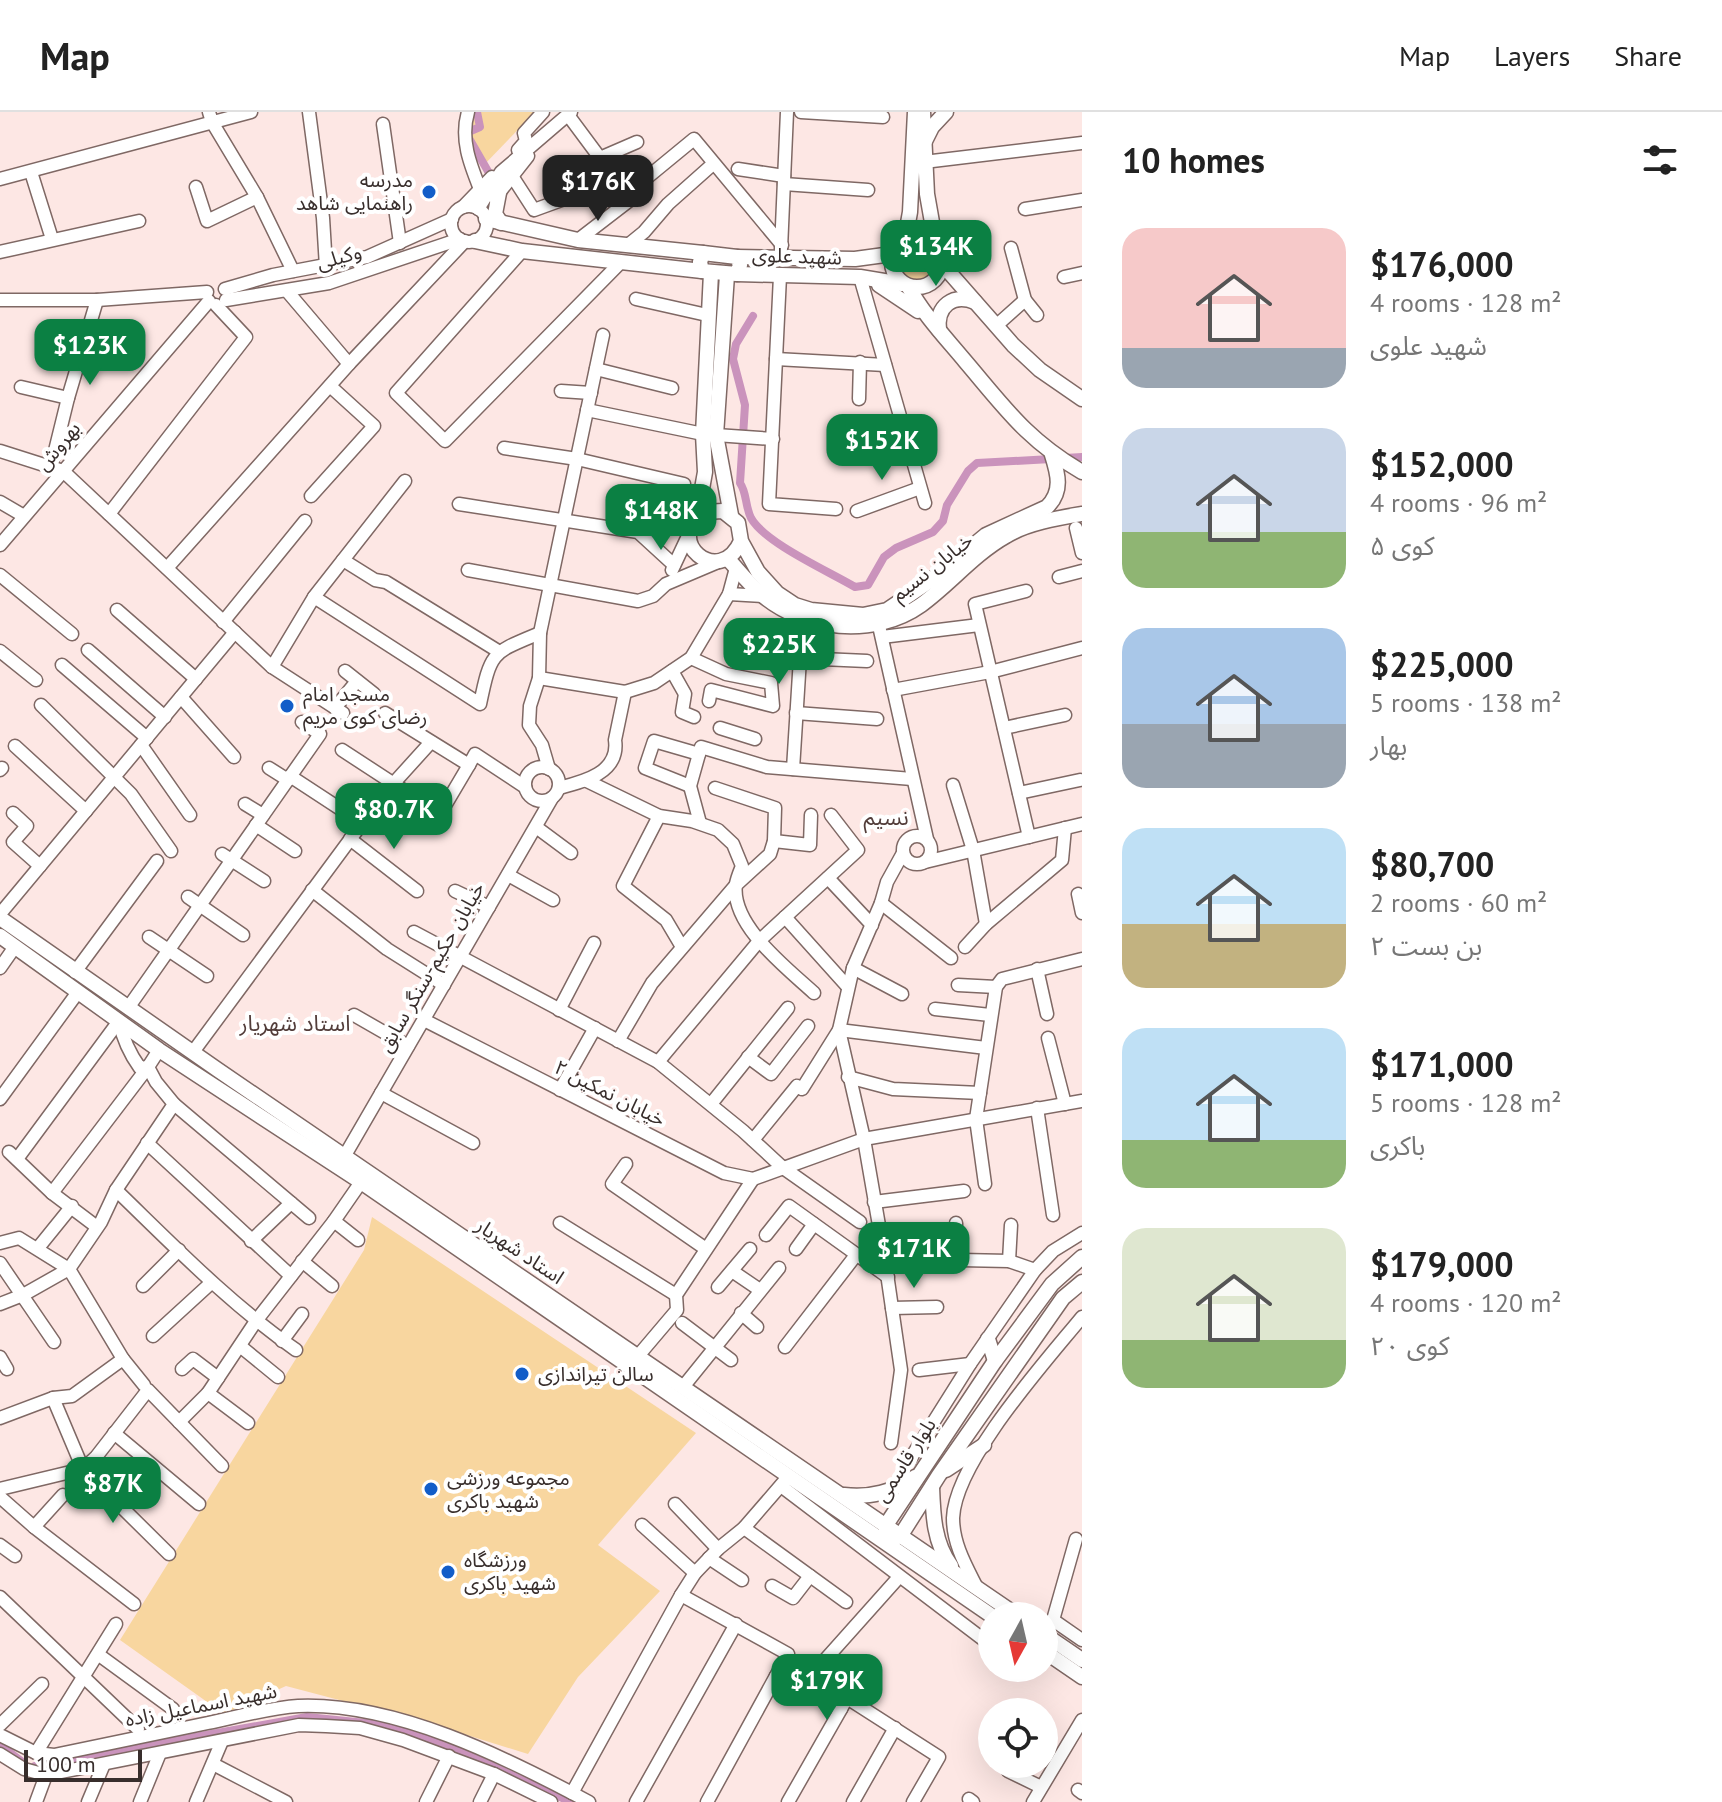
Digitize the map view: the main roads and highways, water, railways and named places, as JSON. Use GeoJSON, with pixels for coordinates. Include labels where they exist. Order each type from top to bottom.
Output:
{"type":"FeatureCollection","features":[{"type":"Feature","properties":{"kind":"main road"},"geometry":{"type":"LineString","coordinates":[[915,112],[910,212],[905,240],[892,254],[892,267],[934,325],[1001,406],[1052,455],[1082,472]]}},
{"type":"Feature","properties":{"kind":"main road"},"geometry":{"type":"LineString","coordinates":[[923,112],[924,162],[936,245],[942,264],[1040,370],[1082,399]]}},
{"type":"Feature","properties":{"kind":"main road"},"geometry":{"type":"LineString","coordinates":[[924,141],[946,112]]}},
{"type":"Feature","properties":{"kind":"main road"},"geometry":{"type":"LineString","coordinates":[[499,193],[495,214],[501,223]]}},
{"type":"Feature","properties":{"kind":"main road"},"geometry":{"type":"LineString","coordinates":[[483,214],[501,223],[578,240],[703,253],[700,262],[706,272],[709,434],[741,541],[727,563],[707,561],[697,556],[688,536],[697,517],[705,472],[709,434],[732,274],[740,265],[737,257]]}},
{"type":"Feature","properties":{"kind":"main road"},"geometry":{"type":"LineString","coordinates":[[905,240],[925,238],[936,245]]}},
{"type":"Feature","properties":{"kind":"main road"},"geometry":{"type":"LineString","coordinates":[[466,240],[522,251],[706,272]]}},
{"type":"Feature","properties":{"kind":"main road","name":"شهید علوی"},"geometry":{"type":"LineString","coordinates":[[703,253],[737,257],[781,252],[855,259],[892,254]]}},
{"type":"Feature","properties":{"kind":"main road"},"geometry":{"type":"LineString","coordinates":[[905,285],[921,288],[933,282],[942,264]]}},
{"type":"Feature","properties":{"kind":"main road","name":"شهید علوی"},"geometry":{"type":"LineString","coordinates":[[706,272],[860,277],[905,285]]}},
{"type":"Feature","properties":{"kind":"main road"},"geometry":{"type":"LineString","coordinates":[[860,277],[893,292],[934,325]]}},
{"type":"Feature","properties":{"kind":"main road"},"geometry":{"type":"LineString","coordinates":[[934,325],[947,303],[957,299],[976,302]]}},
{"type":"Feature","properties":{"kind":"main road","name":"خیابان نسیم"},"geometry":{"type":"LineString","coordinates":[[879,626],[897,604],[986,535],[1002,525],[1039,512],[1053,500],[1059,482],[1052,455]]}},
{"type":"Feature","properties":{"kind":"main road"},"geometry":{"type":"LineString","coordinates":[[697,517],[714,510],[731,515]]}},
{"type":"Feature","properties":{"kind":"main road","name":"خیابان نسیم"},"geometry":{"type":"LineString","coordinates":[[727,563],[763,596],[802,613],[829,623],[879,626],[920,606],[1009,534],[1079,521]]}},
{"type":"Feature","properties":{"kind":"main road","name":"خیابان نسیم"},"geometry":{"type":"LineString","coordinates":[[741,541],[758,572],[777,593],[802,613]]}},
{"type":"Feature","properties":{"kind":"main road","name":"استاد شهریار"},"geometry":{"type":"LineString","coordinates":[[0,916],[75,972],[344,1157],[785,1482],[886,1544],[978,1606]]}},
{"type":"Feature","properties":{"kind":"main road","name":"استاد شهریار"},"geometry":{"type":"LineString","coordinates":[[0,936],[159,1050],[361,1182],[434,1225]]}},
{"type":"Feature","properties":{"kind":"main road","name":"استاد شهریار"},"geometry":{"type":"LineString","coordinates":[[452,1238],[638,1356],[998,1602]]}},
{"type":"Feature","properties":{"kind":"main road","name":"بلوار قاسمی"},"geometry":{"type":"LineString","coordinates":[[886,1544],[886,1525],[995,1361],[1052,1284],[1082,1257]]}},
{"type":"Feature","properties":{"kind":"main road","name":"بلوار قاسمی"},"geometry":{"type":"LineString","coordinates":[[886,1544],[901,1535],[1063,1298],[1082,1282]]}},
{"type":"Feature","properties":{"kind":"main road"},"geometry":{"type":"LineString","coordinates":[[988,1339],[995,1361]]}},
{"type":"Feature","properties":{"kind":"main road"},"geometry":{"type":"LineString","coordinates":[[956,1573],[941,1553],[933,1517],[936,1480],[984,1445]]}},
{"type":"Feature","properties":{"kind":"main road"},"geometry":{"type":"LineString","coordinates":[[840,1495],[863,1497],[883,1493],[919,1475]]}},
{"type":"Feature","properties":{"kind":"main road"},"geometry":{"type":"LineString","coordinates":[[1058,1644],[1082,1660]]}},
{"type":"Feature","properties":{"kind":"main road"},"geometry":{"type":"LineString","coordinates":[[1058,1661],[1082,1677]]}},
{"type":"Feature","properties":{"kind":"waterway"},"geometry":{"type":"LineString","coordinates":[[477,112],[480,127],[466,133],[489,173]]}},
{"type":"Feature","properties":{"kind":"waterway"},"geometry":{"type":"LineString","coordinates":[[753,316],[736,344],[733,359],[745,405],[740,483],[749,513],[758,527],[783,547],[855,587],[868,585],[884,557],[896,548],[933,532],[943,521],[947,505],[968,471],[977,463],[1051,459]]}},
{"type":"Feature","properties":{"kind":"waterway"},"geometry":{"type":"LineString","coordinates":[[1065,458],[1082,457]]}},
{"type":"Feature","properties":{"kind":"waterway"},"geometry":{"type":"LineString","coordinates":[[35,1766],[49,1766],[307,1717],[385,1725],[450,1747],[571,1802]]}},
{"type":"Feature","properties":{"kind":"waterway"},"geometry":{"type":"LineString","coordinates":[[0,1745],[21,1761]]}},
{"type":"Feature","properties":{"kind":"place","name":"مدرسه راهنمایی شاهد"},"geometry":{"type":"Point","coordinates":[429,192]}},
{"type":"Feature","properties":{"kind":"place","name":"مسجد امام رضای کوی مریم"},"geometry":{"type":"Point","coordinates":[287,706]}},
{"type":"Feature","properties":{"kind":"place","name":"سالن تیراندازی"},"geometry":{"type":"Point","coordinates":[522,1374]}},
{"type":"Feature","properties":{"kind":"place","name":"مجموعه ورزشی شهید باکری"},"geometry":{"type":"Point","coordinates":[431,1489]}},
{"type":"Feature","properties":{"kind":"place","name":"ورزشگاه شهید باکری"},"geometry":{"type":"Point","coordinates":[448,1572]}},
{"type":"Feature","properties":{"kind":"district","name":"نسیم"},"geometry":{"type":"Point","coordinates":[886,817]}},
{"type":"Feature","properties":{"kind":"district","name":"استاد شهریار"},"geometry":{"type":"Point","coordinates":[295,1023]}}]}
